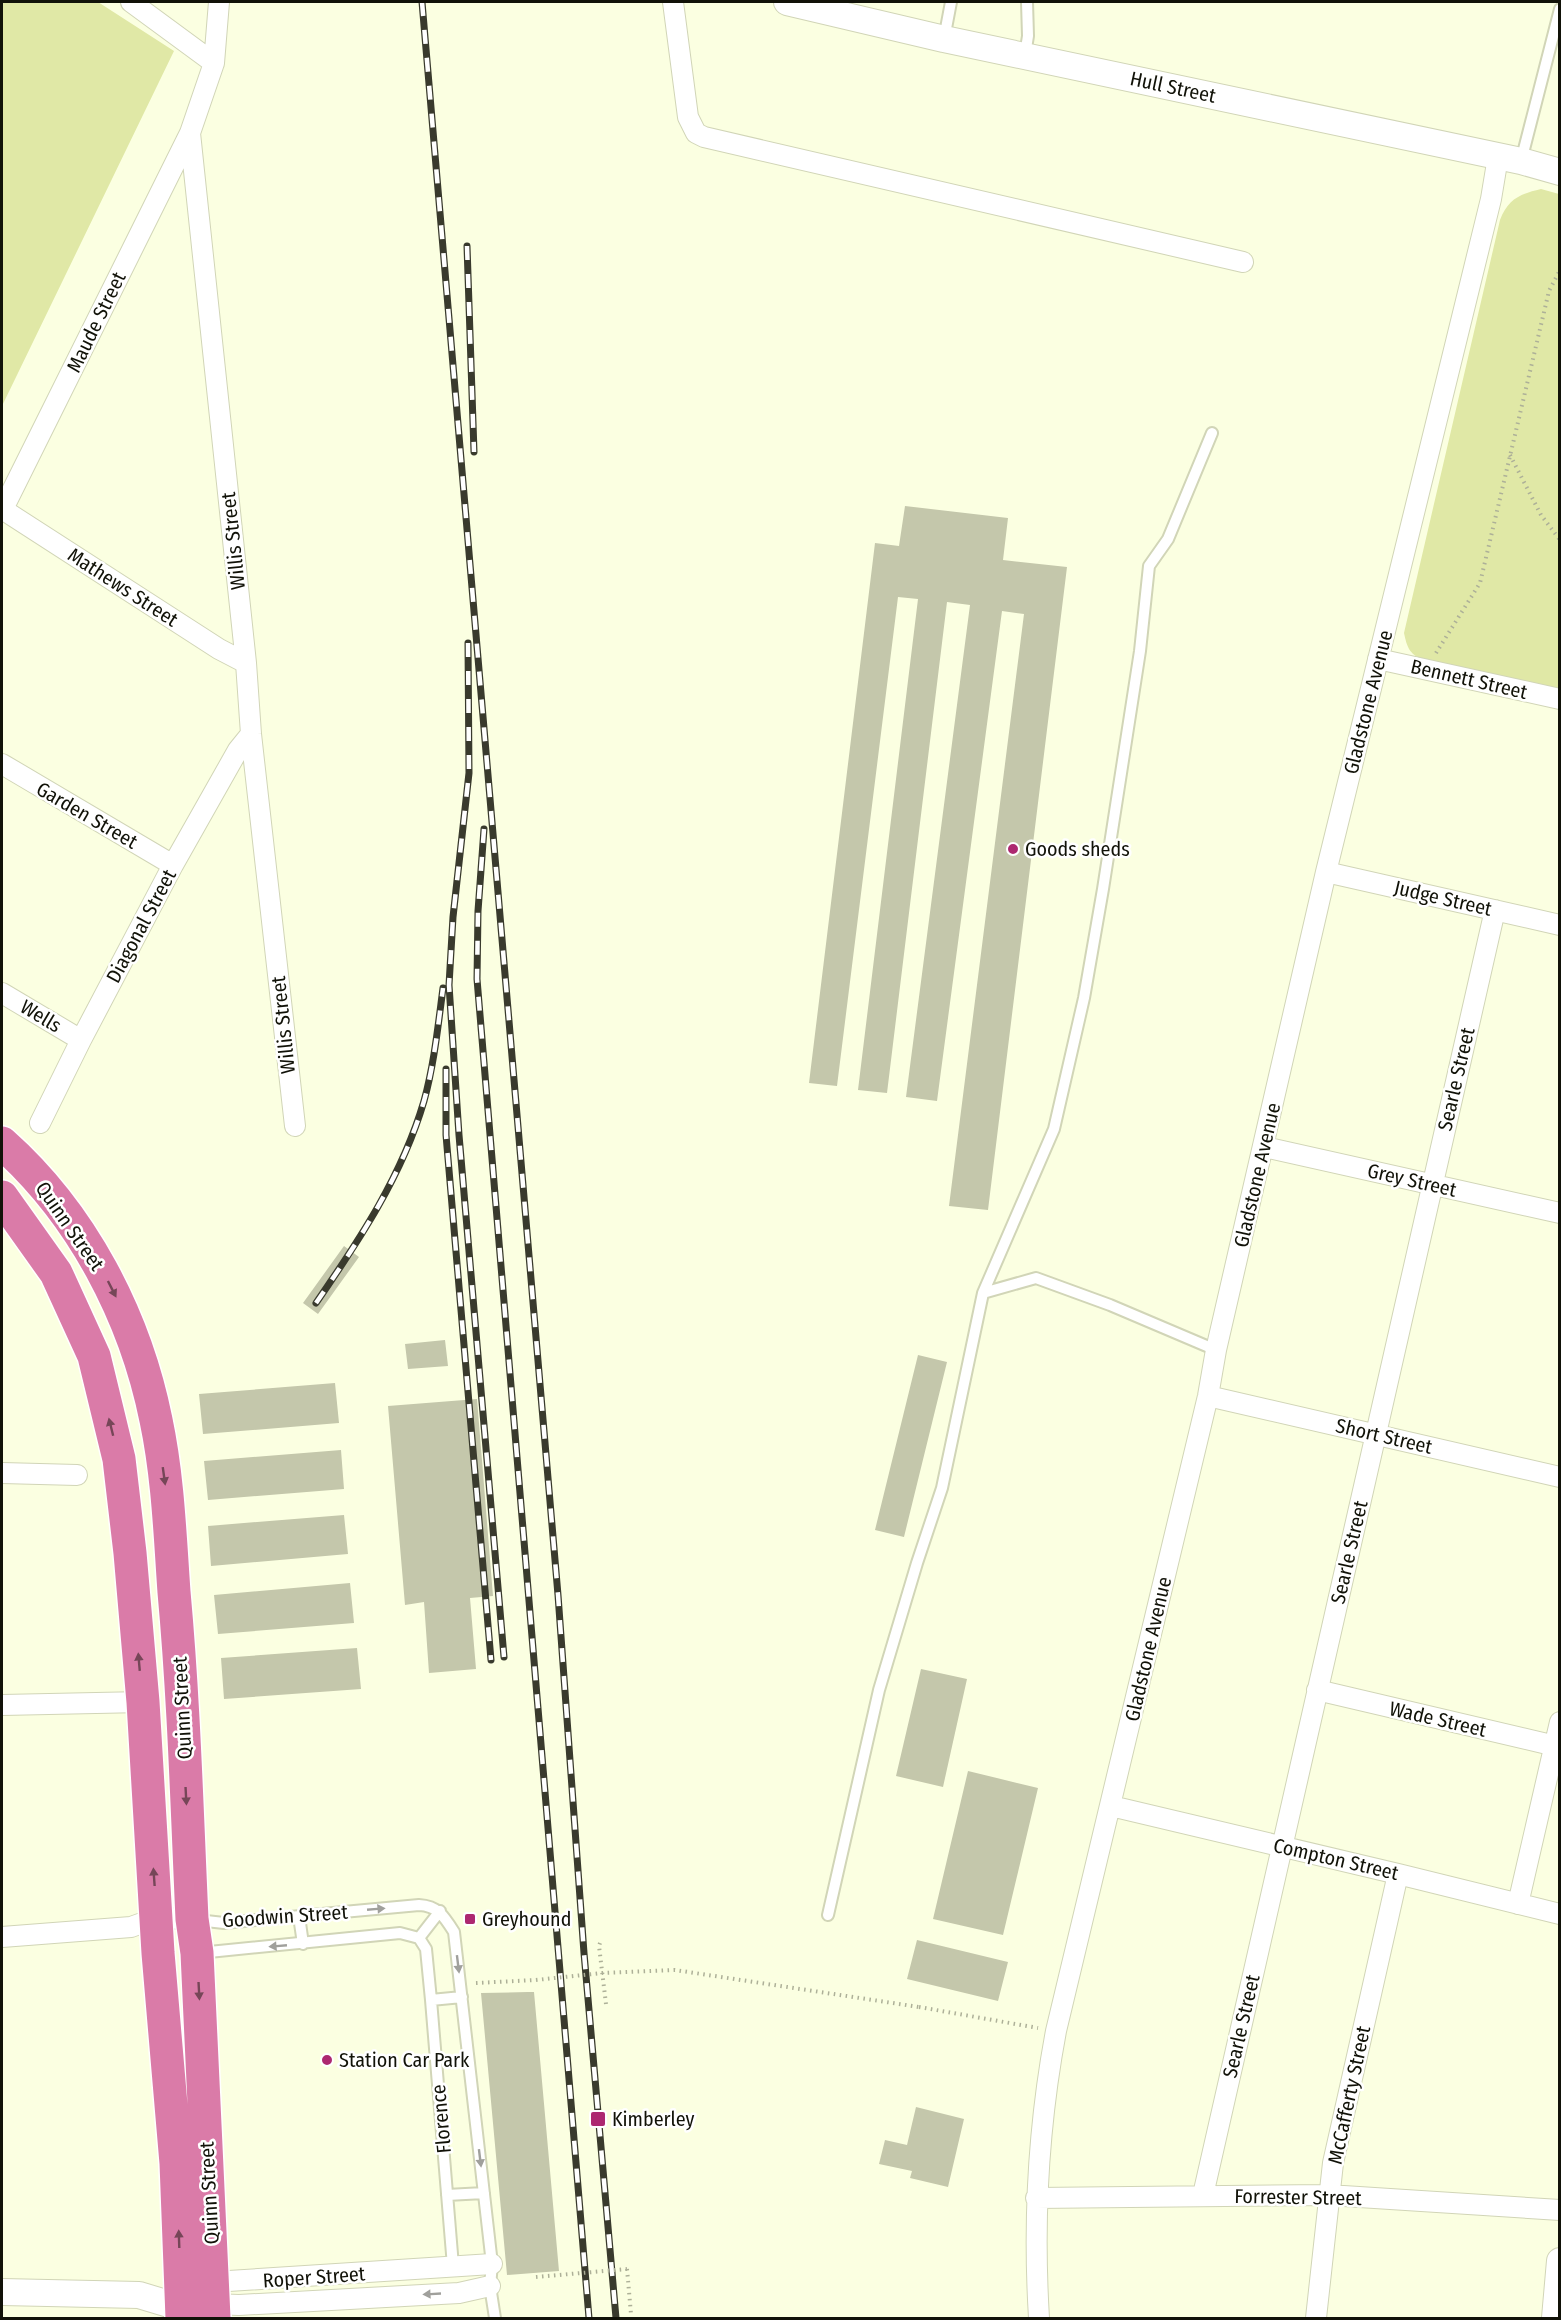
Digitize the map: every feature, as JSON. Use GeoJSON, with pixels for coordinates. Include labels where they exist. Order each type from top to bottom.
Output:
{"type":"FeatureCollection","features":[{"type":"Feature","properties":{"kind":"highway","name":"Quinn Street"},"geometry":{"type":"LineString","coordinates":[[2,1143],[26,1165],[71,1222],[114,1290],[139,1355],[156,1420],[166,1491],[178,1635],[192,1919],[197,1953],[198,2302]]}},
{"type":"Feature","properties":{"kind":"highway","name":"Quinn Street"},"geometry":{"type":"LineString","coordinates":[[2,1197],[56,1273],[94,1356],[119,1459],[143,1702],[143,1923],[159,1953],[176,2163],[198,2302]]}},
{"type":"Feature","properties":{"kind":"street"},"geometry":{"type":"LineString","coordinates":[[131,2],[214,63]]}},
{"type":"Feature","properties":{"kind":"street","name":"Willis Street"},"geometry":{"type":"LineString","coordinates":[[219,2],[214,63],[190,133],[246,663],[251,734],[295,1126]]}},
{"type":"Feature","properties":{"kind":"street"},"geometry":{"type":"LineString","coordinates":[[673,2],[687,117],[696,133],[704,137],[1243,262]]}},
{"type":"Feature","properties":{"kind":"street","name":"Hull Street"},"geometry":{"type":"LineString","coordinates":[[788,2],[850,10],[944,39],[1509,159],[1560,172]]}},
{"type":"Feature","properties":{"kind":"street","name":"Maude Street"},"geometry":{"type":"LineString","coordinates":[[2,510],[190,133]]}},
{"type":"Feature","properties":{"kind":"street","name":"Gladstone Avenue"},"geometry":{"type":"LineString","coordinates":[[1040,2319],[1036,2198],[1042,2120],[1056,2031],[1208,1395],[1216,1350],[1326,872],[1488,211],[1509,159]]}},
{"type":"Feature","properties":{"kind":"street","name":"Mathews Street"},"geometry":{"type":"LineString","coordinates":[[2,510],[219,649],[246,663]]}},
{"type":"Feature","properties":{"kind":"street","name":"Bennett Street"},"geometry":{"type":"LineString","coordinates":[[1378,659],[1560,699]]}},
{"type":"Feature","properties":{"kind":"street","name":"Diagonal Street"},"geometry":{"type":"LineString","coordinates":[[40,1123],[173,864],[238,750],[251,734]]}},
{"type":"Feature","properties":{"kind":"street","name":"Garden Street"},"geometry":{"type":"LineString","coordinates":[[2,764],[173,864]]}},
{"type":"Feature","properties":{"kind":"street","name":"Judge Street"},"geometry":{"type":"LineString","coordinates":[[1326,872],[1560,925]]}},
{"type":"Feature","properties":{"kind":"street","name":"Searle Street"},"geometry":{"type":"LineString","coordinates":[[1203,2195],[1495,910]]}},
{"type":"Feature","properties":{"kind":"street","name":"Wells"},"geometry":{"type":"LineString","coordinates":[[2,993],[81,1040]]}},
{"type":"Feature","properties":{"kind":"street","name":"Grey Street"},"geometry":{"type":"LineString","coordinates":[[1264,1148],[1560,1213]]}},
{"type":"Feature","properties":{"kind":"street","name":"Short Street"},"geometry":{"type":"LineString","coordinates":[[1208,1395],[1560,1477]]}},
{"type":"Feature","properties":{"kind":"street"},"geometry":{"type":"LineString","coordinates":[[2,1473],[77,1475]]}},
{"type":"Feature","properties":{"kind":"street","name":"Wade Street"},"geometry":{"type":"LineString","coordinates":[[1317,1690],[1557,1747]]}},
{"type":"Feature","properties":{"kind":"street"},"geometry":{"type":"LineString","coordinates":[[2,1705],[143,1702]]}},
{"type":"Feature","properties":{"kind":"street"},"geometry":{"type":"LineString","coordinates":[[1518,1904],[1557,1747],[1560,1722]]}},
{"type":"Feature","properties":{"kind":"street","name":"Compton Street"},"geometry":{"type":"LineString","coordinates":[[1111,1806],[1560,1914]]}},
{"type":"Feature","properties":{"kind":"street","name":"McCafferty Street"},"geometry":{"type":"LineString","coordinates":[[1316,2319],[1333,2163],[1398,1874]]}},
{"type":"Feature","properties":{"kind":"street","name":"Goodwin Street"},"geometry":{"type":"LineString","coordinates":[[2,1936],[192,1919]]}},
{"type":"Feature","properties":{"kind":"street"},"geometry":{"type":"LineString","coordinates":[[159,1953],[197,1953]]}},
{"type":"Feature","properties":{"kind":"street","name":"Forrester Street"},"geometry":{"type":"LineString","coordinates":[[1036,2198],[1328,2195],[1560,2210]]}},
{"type":"Feature","properties":{"kind":"street"},"geometry":{"type":"LineString","coordinates":[[1555,2319],[1560,2261]]}},
{"type":"Feature","properties":{"kind":"street","name":"Roper Street"},"geometry":{"type":"LineString","coordinates":[[2,2292],[139,2295],[169,2304],[334,2288],[453,2266],[492,2264]]}},
{"type":"Feature","properties":{"kind":"street","name":"Roper Street"},"geometry":{"type":"LineString","coordinates":[[334,2288],[459,2293],[490,2286]]}},
{"type":"Feature","properties":{"kind":"lane"},"geometry":{"type":"LineString","coordinates":[[944,39],[951,2]]}},
{"type":"Feature","properties":{"kind":"lane"},"geometry":{"type":"LineString","coordinates":[[1025,55],[1028,36],[1027,2]]}},
{"type":"Feature","properties":{"kind":"lane"},"geometry":{"type":"LineString","coordinates":[[1509,159],[1560,9]]}},
{"type":"Feature","properties":{"kind":"lane"},"geometry":{"type":"LineString","coordinates":[[828,1915],[879,1690],[942,1488],[983,1293],[1054,1129],[1084,998],[1103,889],[1140,651],[1149,566],[1168,539],[1212,433]]}},
{"type":"Feature","properties":{"kind":"lane"},"geometry":{"type":"LineString","coordinates":[[983,1293],[1036,1278],[1110,1305],[1216,1350]]}},
{"type":"Feature","properties":{"kind":"lane","name":"Goodwin Street"},"geometry":{"type":"LineString","coordinates":[[192,1919],[224,1923],[419,1905],[440,1911]]}},
{"type":"Feature","properties":{"kind":"lane"},"geometry":{"type":"LineString","coordinates":[[197,1953],[400,1933],[419,1938],[440,1911],[454,1932],[492,2264],[490,2286],[495,2319]]}},
{"type":"Feature","properties":{"kind":"lane"},"geometry":{"type":"LineString","coordinates":[[299,1916],[303,1944]]}},
{"type":"Feature","properties":{"kind":"lane","name":"Florence"},"geometry":{"type":"LineString","coordinates":[[419,1938],[426,1949],[453,2266]]}},
{"type":"Feature","properties":{"kind":"lane"},"geometry":{"type":"LineString","coordinates":[[431,2000],[462,1997]]}},
{"type":"Feature","properties":{"kind":"lane"},"geometry":{"type":"LineString","coordinates":[[447,2195],[484,2193]]}},
{"type":"Feature","properties":{"kind":"path"},"geometry":{"type":"LineString","coordinates":[[1426,669],[1480,583],[1549,291],[1560,270]]}},
{"type":"Feature","properties":{"kind":"path"},"geometry":{"type":"LineString","coordinates":[[1510,455],[1541,515],[1560,540]]}},
{"type":"Feature","properties":{"kind":"path"},"geometry":{"type":"LineString","coordinates":[[600,1943],[606,2004]]}},
{"type":"Feature","properties":{"kind":"path"},"geometry":{"type":"LineString","coordinates":[[460,1984],[536,1980],[602,1973],[675,1971],[919,2007],[1056,2031]]}},
{"type":"Feature","properties":{"kind":"path"},"geometry":{"type":"LineString","coordinates":[[536,2277],[627,2269],[631,2314],[633,2315]]}},
{"type":"Feature","properties":{"kind":"green space"},"geometry":{"type":"Polygon","coordinates":[[[2,2],[98,2],[174,51],[2,406],[2,2]]]}},
{"type":"Feature","properties":{"kind":"green space"},"geometry":{"type":"Polygon","coordinates":[[[1541,189],[1559,194],[1559,692],[1422,660],[1409,649],[1404,633],[1500,220],[1507,207],[1516,198],[1541,189]]]}},
{"type":"Feature","properties":{"kind":"building","name":"Goods sheds"},"geometry":{"type":"Polygon","coordinates":[[[905,506],[1008,518],[1003,560],[1067,567],[988,1210],[949,1206],[1024,614],[1002,611],[937,1101],[906,1097],[970,605],[947,602],[887,1093],[858,1090],[918,599],[898,597],[837,1086],[809,1083],[875,543],[899,546],[905,506]]]}},
{"type":"Feature","properties":{"kind":"building"},"geometry":{"type":"Polygon","coordinates":[[[344,1246],[359,1257],[318,1314],[303,1303],[344,1246]]]}},
{"type":"Feature","properties":{"kind":"building"},"geometry":{"type":"Polygon","coordinates":[[[445,1340],[448,1366],[408,1369],[405,1344],[445,1340]]]}},
{"type":"Feature","properties":{"kind":"building"},"geometry":{"type":"Polygon","coordinates":[[[918,1355],[947,1362],[904,1537],[875,1530],[918,1355]]]}},
{"type":"Feature","properties":{"kind":"building"},"geometry":{"type":"Polygon","coordinates":[[[335,1383],[339,1423],[203,1434],[199,1394],[335,1383]]]}},
{"type":"Feature","properties":{"kind":"building"},"geometry":{"type":"Polygon","coordinates":[[[477,1399],[493,1596],[470,1598],[476,1669],[429,1673],[424,1602],[405,1605],[388,1406],[477,1399]]]}},
{"type":"Feature","properties":{"kind":"building"},"geometry":{"type":"Polygon","coordinates":[[[341,1450],[344,1489],[208,1500],[204,1461],[341,1450]]]}},
{"type":"Feature","properties":{"kind":"building"},"geometry":{"type":"Polygon","coordinates":[[[344,1515],[348,1554],[211,1566],[208,1526],[344,1515]]]}},
{"type":"Feature","properties":{"kind":"building"},"geometry":{"type":"Polygon","coordinates":[[[350,1583],[354,1623],[218,1634],[214,1595],[350,1583]]]}},
{"type":"Feature","properties":{"kind":"building"},"geometry":{"type":"Polygon","coordinates":[[[357,1648],[361,1689],[224,1699],[221,1658],[357,1648]]]}},
{"type":"Feature","properties":{"kind":"building"},"geometry":{"type":"Polygon","coordinates":[[[921,1669],[967,1679],[943,1787],[896,1776],[921,1669]]]}},
{"type":"Feature","properties":{"kind":"building"},"geometry":{"type":"Polygon","coordinates":[[[968,1771],[1038,1788],[1003,1935],[933,1919],[968,1771]]]}},
{"type":"Feature","properties":{"kind":"building"},"geometry":{"type":"Polygon","coordinates":[[[917,1940],[1008,1962],[998,2001],[907,1979],[917,1940]]]}},
{"type":"Feature","properties":{"kind":"building"},"geometry":{"type":"Polygon","coordinates":[[[534,1992],[559,2271],[507,2275],[481,1993],[534,1992]]]}},
{"type":"Feature","properties":{"kind":"building"},"geometry":{"type":"Polygon","coordinates":[[[916,2107],[964,2119],[948,2187],[910,2178],[912,2171],[879,2164],[885,2140],[907,2145],[916,2107]]]}},
{"type":"Feature","properties":{"kind":"railway"},"geometry":{"type":"LineString","coordinates":[[422,2],[558,1595],[584,1953],[616,2318]]}},
{"type":"Feature","properties":{"kind":"railway"},"geometry":{"type":"LineString","coordinates":[[467,246],[474,452]]}},
{"type":"Feature","properties":{"kind":"railway"},"geometry":{"type":"LineString","coordinates":[[468,643],[469,773],[453,917],[449,985],[459,1135],[504,1657]]}},
{"type":"Feature","properties":{"kind":"railway"},"geometry":{"type":"LineString","coordinates":[[484,829],[478,911],[477,979],[589,2318]]}},
{"type":"Feature","properties":{"kind":"railway"},"geometry":{"type":"LineString","coordinates":[[316,1303],[378,1206],[415,1129],[430,1074],[443,988]]}},
{"type":"Feature","properties":{"kind":"railway"},"geometry":{"type":"LineString","coordinates":[[446,1069],[446,1135],[491,1660]]}},
{"type":"Feature","properties":{"kind":"place","name":"Goods sheds"},"geometry":{"type":"Point","coordinates":[1013,849]}},
{"type":"Feature","properties":{"kind":"place","name":"Greyhound"},"geometry":{"type":"Point","coordinates":[470,1919]}},
{"type":"Feature","properties":{"kind":"place","name":"Station Car Park"},"geometry":{"type":"Point","coordinates":[327,2060]}},
{"type":"Feature","properties":{"kind":"place","name":"Kimberley"},"geometry":{"type":"Point","coordinates":[598,2119]}}]}
